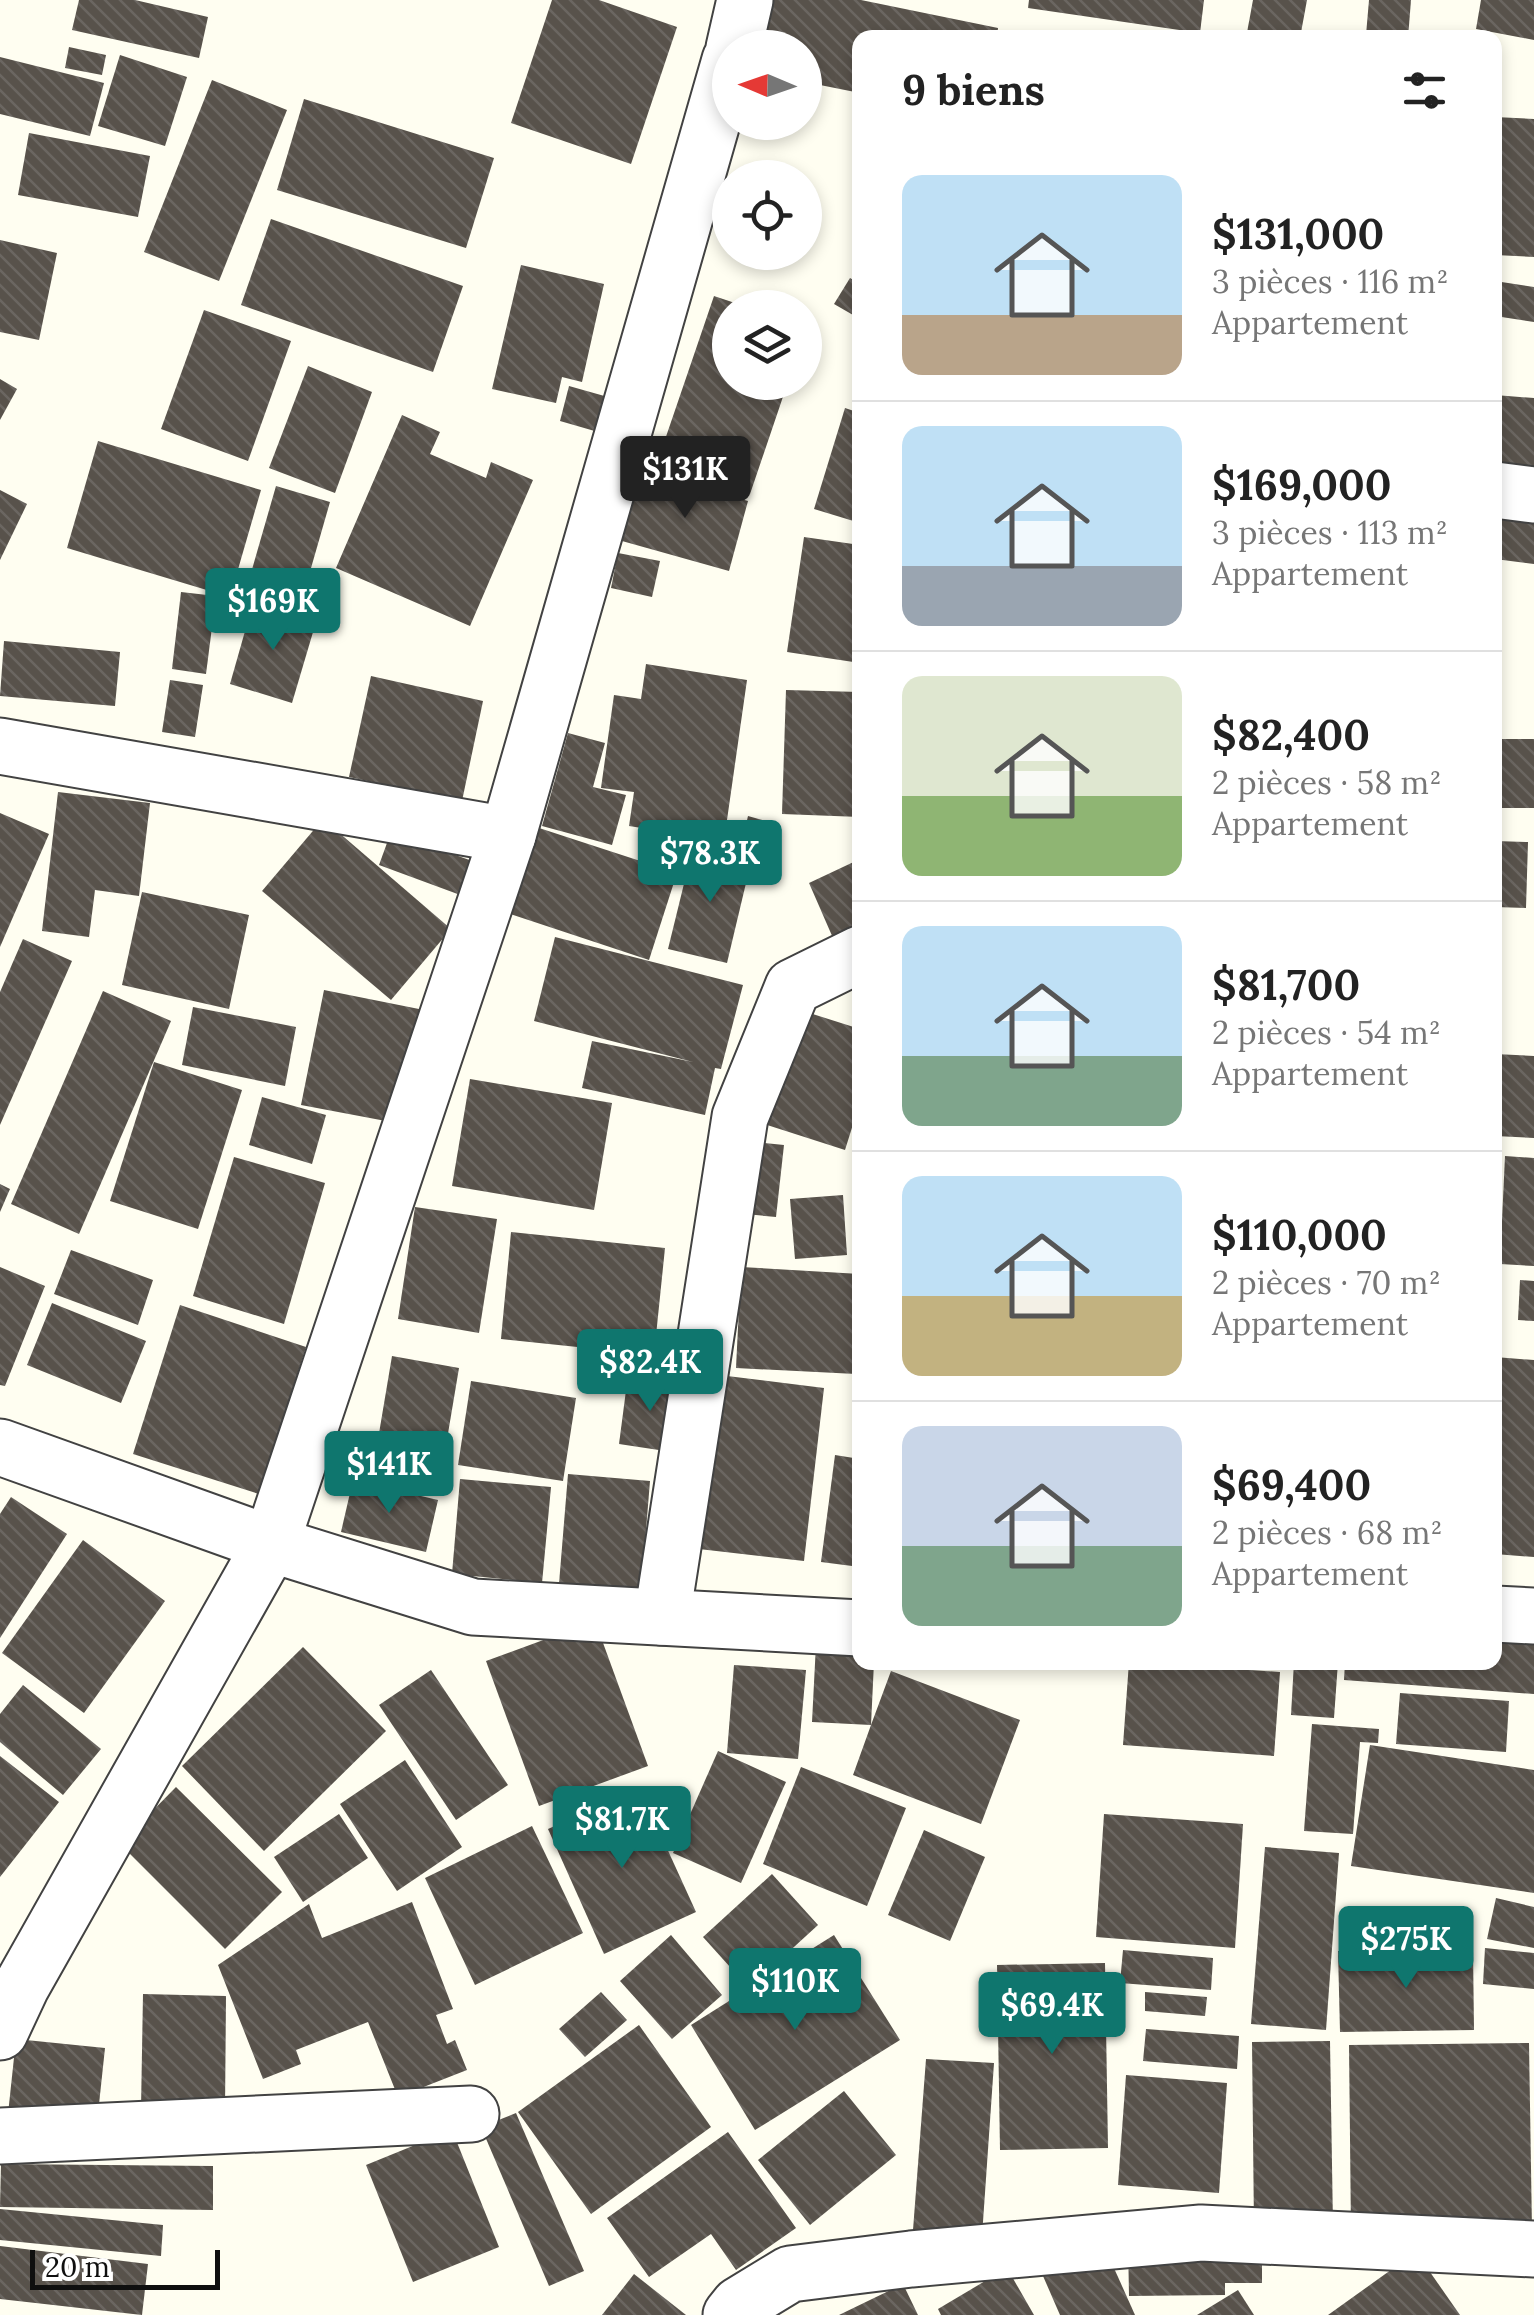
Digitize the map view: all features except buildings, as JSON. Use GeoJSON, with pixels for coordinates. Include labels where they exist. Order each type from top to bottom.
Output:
{"type":"FeatureCollection","features":[{"type":"Feature","properties":{"kind":"street"},"geometry":{"type":"LineString","coordinates":[[738,30],[745,0]]}},
{"type":"Feature","properties":{"kind":"street"},"geometry":{"type":"LineString","coordinates":[[0,2032],[20,1987],[271,1544],[508,835],[712,123]]}},
{"type":"Feature","properties":{"kind":"street"},"geometry":{"type":"LineString","coordinates":[[1502,491],[1534,495]]}},
{"type":"Feature","properties":{"kind":"street"},"geometry":{"type":"LineString","coordinates":[[0,746],[508,835]]}},
{"type":"Feature","properties":{"kind":"street"},"geometry":{"type":"LineString","coordinates":[[662,1617],[740,1117],[792,987],[852,958]]}},
{"type":"Feature","properties":{"kind":"street"},"geometry":{"type":"LineString","coordinates":[[0,1447],[271,1544],[473,1608],[852,1628]]}},
{"type":"Feature","properties":{"kind":"street"},"geometry":{"type":"LineString","coordinates":[[1502,1614],[1534,1616]]}},
{"type":"Feature","properties":{"kind":"street"},"geometry":{"type":"LineString","coordinates":[[0,2136],[471,2114]]}},
{"type":"Feature","properties":{"kind":"street"},"geometry":{"type":"LineString","coordinates":[[732,2315],[739,2305],[790,2274],[1200,2233],[1534,2249]]}}]}
